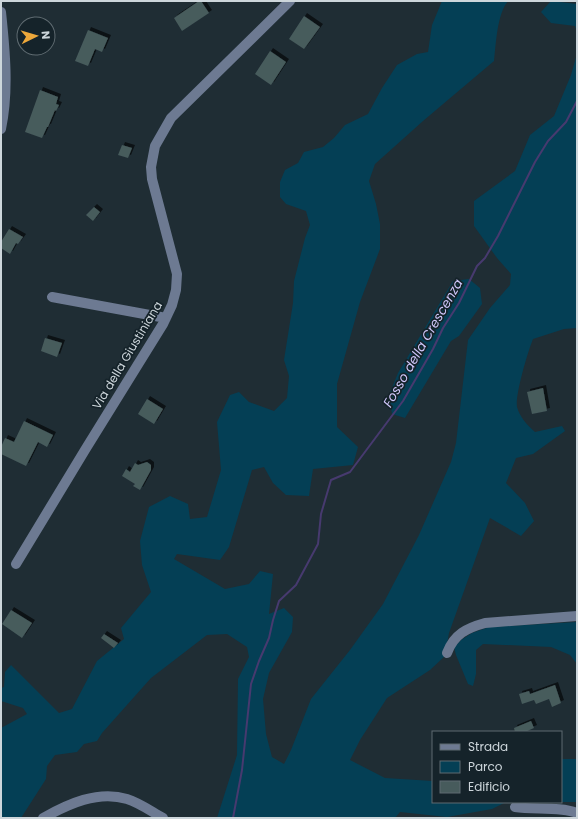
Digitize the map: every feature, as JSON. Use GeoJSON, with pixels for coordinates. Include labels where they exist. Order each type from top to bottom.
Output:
{"type":"FeatureCollection","features":[{"type":"Feature","properties":{"kind":"street","name":"Via della Giustiniana"},"geometry":{"type":"LineString","coordinates":[[16,564],[80,456],[166,318],[175,296],[177,274],[152,179],[151,167],[155,146],[171,118],[290,1]]}},
{"type":"Feature","properties":{"kind":"street"},"geometry":{"type":"LineString","coordinates":[[1,12],[6,83],[5,108],[1,129]]}},
{"type":"Feature","properties":{"kind":"street"},"geometry":{"type":"LineString","coordinates":[[52,297],[166,318]]}},
{"type":"Feature","properties":{"kind":"street"},"geometry":{"type":"LineString","coordinates":[[447,653],[453,640],[474,626],[485,623],[577,616]]}},
{"type":"Feature","properties":{"kind":"street"},"geometry":{"type":"LineString","coordinates":[[43,818],[55,811],[82,800],[90,798],[114,797],[128,799],[163,818]]}},
{"type":"Feature","properties":{"kind":"street"},"geometry":{"type":"LineString","coordinates":[[515,807],[531,809],[559,809],[577,813]]}},
{"type":"Feature","properties":{"kind":"green space"},"geometry":{"type":"Polygon","coordinates":[[[442,1],[508,1],[501,13],[499,21],[494,61],[375,164],[369,181],[380,224],[380,249],[360,302],[337,384],[337,427],[358,447],[353,465],[313,469],[309,496],[286,495],[273,483],[264,467],[252,470],[229,547],[220,560],[177,554],[174,559],[225,589],[249,584],[260,571],[273,574],[269,614],[284,608],[293,617],[292,632],[269,673],[263,699],[266,734],[272,757],[284,764],[311,699],[350,650],[383,604],[419,535],[451,462],[456,443],[468,340],[490,308],[510,285],[511,274],[497,258],[474,226],[474,201],[515,171],[530,135],[554,116],[571,75],[577,54],[577,328],[564,329],[533,339],[522,373],[517,401],[517,407],[520,414],[535,432],[562,426],[565,431],[533,454],[516,458],[506,483],[525,503],[534,521],[521,536],[490,518],[449,633],[445,656],[430,670],[387,698],[360,740],[350,760],[385,778],[432,781],[432,803],[504,803],[492,809],[447,817],[400,812],[395,818],[217,818],[237,755],[238,679],[249,657],[247,647],[227,634],[207,635],[151,678],[102,733],[97,741],[84,744],[77,752],[55,755],[47,766],[46,779],[21,818],[1,818],[1,728],[27,714],[23,708],[1,701],[1,688],[4,687],[5,672],[11,665],[59,713],[72,709],[97,661],[124,639],[121,628],[151,592],[142,565],[140,541],[149,507],[170,496],[188,504],[190,519],[207,517],[221,470],[217,422],[230,395],[239,392],[249,402],[274,411],[287,398],[289,376],[284,360],[293,303],[294,281],[305,238],[310,225],[306,211],[286,204],[280,197],[280,182],[285,170],[298,163],[304,152],[323,147],[334,138],[345,125],[368,114],[397,65],[417,54],[428,52],[432,25],[442,1]]]}},
{"type":"Feature","properties":{"kind":"green space"},"geometry":{"type":"Polygon","coordinates":[[[551,1],[577,4],[577,32],[575,26],[551,23],[541,12],[551,1]]]}},
{"type":"Feature","properties":{"kind":"green space"},"geometry":{"type":"Polygon","coordinates":[[[469,279],[480,288],[482,304],[459,336],[451,341],[405,418],[392,414],[389,395],[398,373],[453,281],[469,279]]]}},
{"type":"Feature","properties":{"kind":"green space"},"geometry":{"type":"Polygon","coordinates":[[[577,622],[577,664],[570,655],[551,647],[483,644],[476,650],[476,674],[473,686],[468,684],[454,647],[461,640],[472,633],[489,627],[577,622]]]}},
{"type":"Feature","properties":{"kind":"green space"},"geometry":{"type":"Polygon","coordinates":[[[562,759],[577,759],[577,802],[562,802],[562,759]]]}},
{"type":"Feature","properties":{"kind":"building"},"geometry":{"type":"Polygon","coordinates":[[[201,1],[209,13],[182,31],[174,18],[201,1]]]}},
{"type":"Feature","properties":{"kind":"building"},"geometry":{"type":"Polygon","coordinates":[[[304,16],[320,27],[304,49],[289,39],[304,16]]]}},
{"type":"Feature","properties":{"kind":"building"},"geometry":{"type":"Polygon","coordinates":[[[88,30],[108,38],[102,52],[95,49],[88,66],[75,61],[88,30]]]}},
{"type":"Feature","properties":{"kind":"building"},"geometry":{"type":"Polygon","coordinates":[[[270,51],[286,62],[271,85],[255,74],[270,51]]]}},
{"type":"Feature","properties":{"kind":"building"},"geometry":{"type":"Polygon","coordinates":[[[40,90],[58,97],[56,104],[59,105],[56,111],[55,110],[42,138],[25,132],[40,90]]]}},
{"type":"Feature","properties":{"kind":"building"},"geometry":{"type":"Polygon","coordinates":[[[122,145],[132,148],[128,158],[118,155],[122,145]]]}},
{"type":"Feature","properties":{"kind":"building"},"geometry":{"type":"Polygon","coordinates":[[[94,207],[100,212],[93,221],[86,215],[94,207]]]}},
{"type":"Feature","properties":{"kind":"building"},"geometry":{"type":"Polygon","coordinates":[[[9,229],[23,237],[18,244],[16,243],[10,254],[1,248],[1,242],[9,229]]]}},
{"type":"Feature","properties":{"kind":"building"},"geometry":{"type":"Polygon","coordinates":[[[45,338],[62,343],[57,357],[41,351],[45,338]]]}},
{"type":"Feature","properties":{"kind":"building"},"geometry":{"type":"Polygon","coordinates":[[[543,388],[547,411],[532,414],[527,392],[543,388]]]}},
{"type":"Feature","properties":{"kind":"building"},"geometry":{"type":"Polygon","coordinates":[[[147,399],[163,409],[154,424],[138,414],[147,399]]]}},
{"type":"Feature","properties":{"kind":"building"},"geometry":{"type":"Polygon","coordinates":[[[24,421],[53,435],[47,447],[38,442],[26,466],[1,454],[1,447],[5,438],[14,442],[24,421]]]}},
{"type":"Feature","properties":{"kind":"building"},"geometry":{"type":"Polygon","coordinates":[[[147,462],[151,465],[151,470],[140,490],[133,486],[135,484],[122,476],[126,469],[130,472],[135,463],[138,465],[147,462]]]}},
{"type":"Feature","properties":{"kind":"building"},"geometry":{"type":"Polygon","coordinates":[[[11,610],[32,623],[22,638],[2,624],[11,610]]]}},
{"type":"Feature","properties":{"kind":"building"},"geometry":{"type":"Polygon","coordinates":[[[104,634],[118,643],[114,648],[101,638],[104,634]]]}},
{"type":"Feature","properties":{"kind":"building"},"geometry":{"type":"Polygon","coordinates":[[[555,685],[561,703],[552,707],[549,699],[536,704],[534,700],[522,704],[519,694],[529,691],[530,694],[555,685]]]}},
{"type":"Feature","properties":{"kind":"building"},"geometry":{"type":"Polygon","coordinates":[[[531,721],[534,728],[527,731],[515,731],[514,728],[531,721]]]}},
{"type":"Feature","properties":{"kind":"waterway","name":"Fosso della Crescenza"},"geometry":{"type":"LineString","coordinates":[[233,818],[242,770],[251,684],[269,638],[279,601],[296,585],[318,544],[321,514],[331,480],[350,472],[403,401],[433,349],[443,328],[459,303],[477,266],[485,258],[498,236],[535,162],[548,141],[566,122],[577,101]]}}]}
